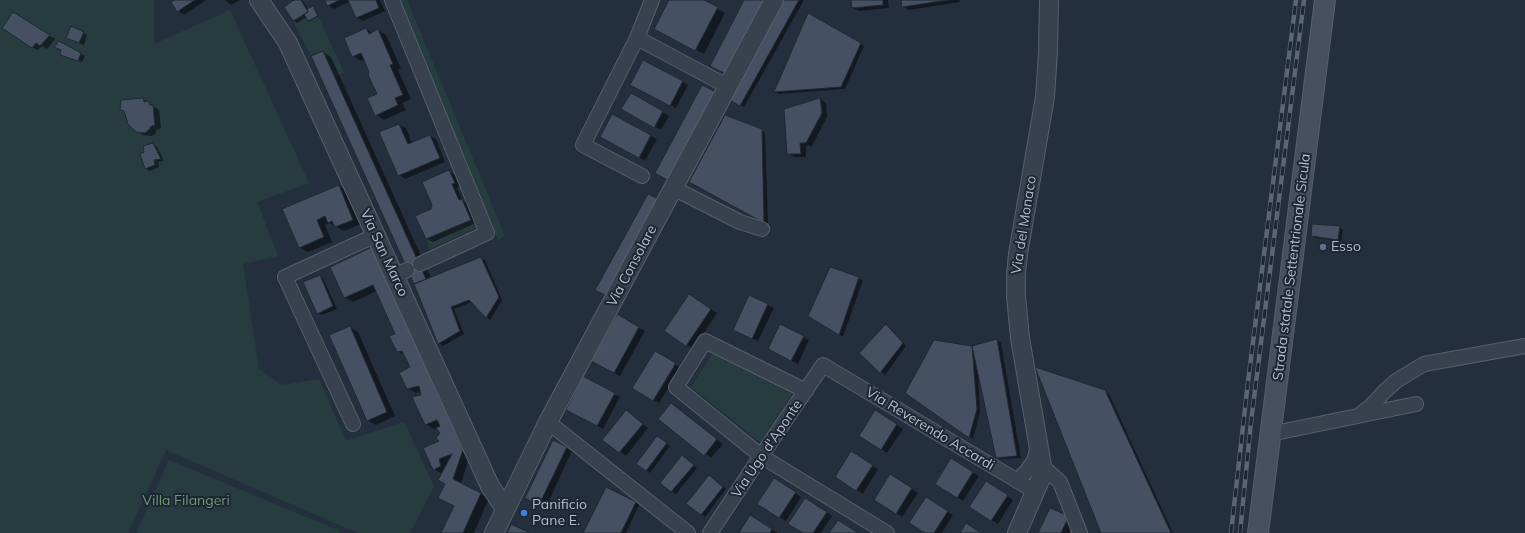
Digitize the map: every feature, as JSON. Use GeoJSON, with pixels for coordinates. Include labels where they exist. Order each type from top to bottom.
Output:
{"type":"FeatureCollection","features":[{"type":"Feature","properties":{"kind":"main road","name":"Strada statale Settentrionale Sicula"},"geometry":{"type":"LineString","coordinates":[[1258,533],[1325,0]]}},
{"type":"Feature","properties":{"kind":"street","name":"Via San Marco"},"geometry":{"type":"LineString","coordinates":[[259,0],[288,43],[376,235],[407,270],[490,486],[504,509]]}},
{"type":"Feature","properties":{"kind":"street"},"geometry":{"type":"LineString","coordinates":[[392,0],[487,233],[407,270]]}},
{"type":"Feature","properties":{"kind":"street"},"geometry":{"type":"LineString","coordinates":[[642,176],[583,145],[637,38],[652,0]]}},
{"type":"Feature","properties":{"kind":"street","name":"Via Consolare"},"geometry":{"type":"LineString","coordinates":[[494,533],[504,509],[548,422],[774,0]]}},
{"type":"Feature","properties":{"kind":"street","name":"Via del Monaco"},"geometry":{"type":"LineString","coordinates":[[1042,466],[1020,338],[1016,296],[1018,254],[1045,97],[1049,0]]}},
{"type":"Feature","properties":{"kind":"street"},"geometry":{"type":"LineString","coordinates":[[637,38],[727,86]]}},
{"type":"Feature","properties":{"kind":"street"},"geometry":{"type":"LineString","coordinates":[[674,188],[740,222],[762,229]]}},
{"type":"Feature","properties":{"kind":"street"},"geometry":{"type":"LineString","coordinates":[[353,424],[285,277],[376,235]]}},
{"type":"Feature","properties":{"kind":"street"},"geometry":{"type":"LineString","coordinates":[[806,391],[705,341],[676,387],[760,456],[887,533]]}},
{"type":"Feature","properties":{"kind":"street"},"geometry":{"type":"LineString","coordinates":[[1358,416],[1371,406],[1396,381],[1424,364],[1525,346]]}},
{"type":"Feature","properties":{"kind":"street","name":"Via Ugo d'Aponte"},"geometry":{"type":"LineString","coordinates":[[710,533],[760,456],[823,365]]}},
{"type":"Feature","properties":{"kind":"street","name":"Via Reverendo Accardi"},"geometry":{"type":"LineString","coordinates":[[823,365],[1036,492]]}},
{"type":"Feature","properties":{"kind":"street"},"geometry":{"type":"LineString","coordinates":[[1270,434],[1416,404]]}},
{"type":"Feature","properties":{"kind":"street"},"geometry":{"type":"LineString","coordinates":[[548,422],[688,533]]}},
{"type":"Feature","properties":{"kind":"street"},"geometry":{"type":"LineString","coordinates":[[1017,481],[1034,461],[1038,446]]}},
{"type":"Feature","properties":{"kind":"street"},"geometry":{"type":"LineString","coordinates":[[1017,533],[1036,492],[1041,478],[1042,466]]}},
{"type":"Feature","properties":{"kind":"street"},"geometry":{"type":"LineString","coordinates":[[1042,466],[1060,482],[1080,533]]}},
{"type":"Feature","properties":{"kind":"green space"},"geometry":{"type":"Polygon","coordinates":[[[0,0],[154,0],[154,44],[230,10],[309,183],[257,202],[278,256],[243,264],[259,369],[282,385],[319,379],[346,441],[404,422],[434,486],[410,533],[358,533],[166,450],[128,533],[0,533],[0,0]]]}},
{"type":"Feature","properties":{"kind":"green space"},"geometry":{"type":"Polygon","coordinates":[[[399,0],[407,0],[505,236],[498,240],[399,0]]]}},
{"type":"Feature","properties":{"kind":"green space"},"geometry":{"type":"Polygon","coordinates":[[[304,14],[308,21],[318,16],[344,73],[335,76],[323,51],[311,56],[293,21],[304,14]]]}},
{"type":"Feature","properties":{"kind":"green space"},"geometry":{"type":"Polygon","coordinates":[[[474,218],[478,227],[430,249],[426,239],[474,218]]]}},
{"type":"Feature","properties":{"kind":"green space"},"geometry":{"type":"Polygon","coordinates":[[[713,353],[792,394],[760,442],[691,387],[713,353]]]}},
{"type":"Feature","properties":{"kind":"green space","name":"Villa Filangeri"},"geometry":{"type":"Polygon","coordinates":[[[169,460],[340,531],[339,533],[136,533],[169,460]]]}},
{"type":"Feature","properties":{"kind":"building"},"geometry":{"type":"Polygon","coordinates":[[[174,0],[195,0],[177,12],[171,2],[174,0]]]}},
{"type":"Feature","properties":{"kind":"building"},"geometry":{"type":"Polygon","coordinates":[[[294,0],[301,0],[308,12],[293,21],[284,7],[294,0]]]}},
{"type":"Feature","properties":{"kind":"building"},"geometry":{"type":"Polygon","coordinates":[[[325,0],[340,0],[327,6],[325,0]]]}},
{"type":"Feature","properties":{"kind":"building"},"geometry":{"type":"Polygon","coordinates":[[[348,0],[376,0],[379,8],[356,18],[348,0]]]}},
{"type":"Feature","properties":{"kind":"building"},"geometry":{"type":"Polygon","coordinates":[[[669,0],[704,0],[718,7],[695,51],[654,29],[669,0]]]}},
{"type":"Feature","properties":{"kind":"building"},"geometry":{"type":"Polygon","coordinates":[[[744,0],[767,0],[728,75],[710,66],[744,0]]]}},
{"type":"Feature","properties":{"kind":"building"},"geometry":{"type":"Polygon","coordinates":[[[784,0],[799,0],[740,106],[728,99],[784,0]]]}},
{"type":"Feature","properties":{"kind":"building"},"geometry":{"type":"Polygon","coordinates":[[[851,0],[883,0],[883,5],[852,8],[851,0]]]}},
{"type":"Feature","properties":{"kind":"building"},"geometry":{"type":"Polygon","coordinates":[[[901,0],[948,0],[902,7],[901,0]]]}},
{"type":"Feature","properties":{"kind":"building"},"geometry":{"type":"Polygon","coordinates":[[[313,6],[318,16],[308,21],[304,14],[308,12],[307,9],[313,6]]]}},
{"type":"Feature","properties":{"kind":"building"},"geometry":{"type":"Polygon","coordinates":[[[13,12],[50,35],[40,46],[36,43],[32,48],[2,28],[13,12]]]}},
{"type":"Feature","properties":{"kind":"building"},"geometry":{"type":"Polygon","coordinates":[[[808,13],[861,43],[841,87],[774,92],[808,13]]]}},
{"type":"Feature","properties":{"kind":"building"},"geometry":{"type":"Polygon","coordinates":[[[71,26],[84,32],[79,43],[66,38],[71,26]]]}},
{"type":"Feature","properties":{"kind":"building"},"geometry":{"type":"Polygon","coordinates":[[[366,28],[369,34],[378,29],[393,64],[390,65],[403,95],[395,98],[398,105],[375,116],[367,98],[377,94],[368,75],[369,72],[361,53],[352,57],[344,38],[366,28]]]}},
{"type":"Feature","properties":{"kind":"building"},"geometry":{"type":"Polygon","coordinates":[[[59,41],[81,53],[78,61],[60,55],[61,50],[54,47],[59,41]]]}},
{"type":"Feature","properties":{"kind":"building"},"geometry":{"type":"Polygon","coordinates":[[[323,51],[426,279],[414,284],[311,56],[323,51]]]}},
{"type":"Feature","properties":{"kind":"building"},"geometry":{"type":"Polygon","coordinates":[[[643,60],[683,81],[670,106],[630,85],[643,60]]]}},
{"type":"Feature","properties":{"kind":"building"},"geometry":{"type":"Polygon","coordinates":[[[702,85],[716,92],[669,181],[655,173],[702,85]]]}},
{"type":"Feature","properties":{"kind":"building"},"geometry":{"type":"Polygon","coordinates":[[[631,93],[663,111],[654,128],[621,109],[631,93]]]}},
{"type":"Feature","properties":{"kind":"building"},"geometry":{"type":"Polygon","coordinates":[[[143,98],[144,102],[148,101],[150,105],[153,105],[155,125],[150,127],[150,129],[145,133],[136,132],[128,124],[124,111],[120,110],[121,100],[143,98]]]}},
{"type":"Feature","properties":{"kind":"building"},"geometry":{"type":"Polygon","coordinates":[[[820,98],[822,113],[806,143],[800,143],[801,154],[787,154],[784,109],[820,98]]]}},
{"type":"Feature","properties":{"kind":"building"},"geometry":{"type":"Polygon","coordinates":[[[612,114],[651,135],[639,158],[600,137],[612,114]]]}},
{"type":"Feature","properties":{"kind":"building"},"geometry":{"type":"Polygon","coordinates":[[[725,115],[762,129],[764,223],[689,182],[725,115]]]}},
{"type":"Feature","properties":{"kind":"building"},"geometry":{"type":"Polygon","coordinates":[[[399,124],[408,144],[430,135],[440,158],[398,176],[379,132],[399,124]]]}},
{"type":"Feature","properties":{"kind":"building"},"geometry":{"type":"Polygon","coordinates":[[[153,143],[161,159],[154,160],[155,165],[145,169],[140,154],[144,152],[143,146],[153,143]]]}},
{"type":"Feature","properties":{"kind":"building"},"geometry":{"type":"Polygon","coordinates":[[[449,170],[455,183],[452,184],[459,200],[462,199],[471,220],[426,239],[415,216],[431,209],[432,205],[422,182],[449,170]]]}},
{"type":"Feature","properties":{"kind":"building"},"geometry":{"type":"Polygon","coordinates":[[[339,185],[353,220],[335,227],[332,221],[328,223],[325,216],[317,220],[324,237],[299,248],[282,209],[339,185]]]}},
{"type":"Feature","properties":{"kind":"building"},"geometry":{"type":"Polygon","coordinates":[[[648,194],[662,201],[609,297],[595,290],[648,194]]]}},
{"type":"Feature","properties":{"kind":"building"},"geometry":{"type":"Polygon","coordinates":[[[1312,224],[1340,226],[1338,240],[1311,236],[1312,224]]]}},
{"type":"Feature","properties":{"kind":"building"},"geometry":{"type":"Polygon","coordinates":[[[372,247],[463,450],[453,479],[481,493],[463,533],[441,533],[454,506],[438,498],[445,484],[438,480],[452,454],[439,459],[441,466],[433,470],[423,448],[439,441],[436,438],[440,433],[436,428],[440,426],[437,420],[425,425],[412,397],[421,395],[419,386],[407,389],[399,373],[410,367],[402,351],[397,352],[389,336],[395,334],[373,285],[344,298],[330,267],[372,247]]]}},
{"type":"Feature","properties":{"kind":"building"},"geometry":{"type":"Polygon","coordinates":[[[481,257],[499,297],[486,318],[469,300],[451,307],[460,331],[438,344],[414,284],[481,257]]]}},
{"type":"Feature","properties":{"kind":"building"},"geometry":{"type":"Polygon","coordinates":[[[830,267],[859,277],[839,335],[808,316],[830,267]]]}},
{"type":"Feature","properties":{"kind":"building"},"geometry":{"type":"Polygon","coordinates":[[[320,275],[333,306],[317,314],[303,282],[320,275]]]}},
{"type":"Feature","properties":{"kind":"building"},"geometry":{"type":"Polygon","coordinates":[[[689,294],[711,309],[686,346],[664,331],[689,294]]]}},
{"type":"Feature","properties":{"kind":"building"},"geometry":{"type":"Polygon","coordinates":[[[749,295],[768,304],[752,339],[733,330],[749,295]]]}},
{"type":"Feature","properties":{"kind":"building"},"geometry":{"type":"Polygon","coordinates":[[[617,314],[639,327],[614,373],[591,361],[617,314]]]}},
{"type":"Feature","properties":{"kind":"building"},"geometry":{"type":"Polygon","coordinates":[[[780,324],[804,336],[791,361],[768,349],[780,324]]]}},
{"type":"Feature","properties":{"kind":"building"},"geometry":{"type":"Polygon","coordinates":[[[886,324],[903,343],[880,373],[859,353],[886,324]]]}},
{"type":"Feature","properties":{"kind":"building"},"geometry":{"type":"Polygon","coordinates":[[[350,326],[387,412],[367,421],[329,335],[350,326]]]}},
{"type":"Feature","properties":{"kind":"building"},"geometry":{"type":"Polygon","coordinates":[[[997,339],[1017,456],[996,458],[972,346],[997,339]]]}},
{"type":"Feature","properties":{"kind":"building"},"geometry":{"type":"Polygon","coordinates":[[[934,340],[972,346],[977,409],[969,438],[905,393],[934,340]]]}},
{"type":"Feature","properties":{"kind":"building"},"geometry":{"type":"Polygon","coordinates":[[[655,351],[676,363],[653,401],[632,388],[655,351]]]}},
{"type":"Feature","properties":{"kind":"building"},"geometry":{"type":"Polygon","coordinates":[[[1035,367],[1105,390],[1171,533],[1101,533],[1035,367]]]}},
{"type":"Feature","properties":{"kind":"building"},"geometry":{"type":"Polygon","coordinates":[[[583,376],[615,393],[597,426],[566,410],[583,376]]]}},
{"type":"Feature","properties":{"kind":"building"},"geometry":{"type":"Polygon","coordinates":[[[671,403],[717,439],[704,456],[658,419],[671,403]]]}},
{"type":"Feature","properties":{"kind":"building"},"geometry":{"type":"Polygon","coordinates":[[[626,410],[643,424],[619,453],[602,440],[626,410]]]}},
{"type":"Feature","properties":{"kind":"building"},"geometry":{"type":"Polygon","coordinates":[[[875,410],[897,424],[881,450],[859,436],[875,410]]]}},
{"type":"Feature","properties":{"kind":"building"},"geometry":{"type":"Polygon","coordinates":[[[657,436],[667,443],[646,471],[636,464],[657,436]]]}},
{"type":"Feature","properties":{"kind":"building"},"geometry":{"type":"Polygon","coordinates":[[[553,440],[567,447],[539,505],[525,498],[553,440]]]}},
{"type":"Feature","properties":{"kind":"building"},"geometry":{"type":"Polygon","coordinates":[[[851,451],[873,465],[856,491],[835,477],[851,451]]]}},
{"type":"Feature","properties":{"kind":"building"},"geometry":{"type":"Polygon","coordinates":[[[682,455],[694,465],[671,492],[660,483],[682,455]]]}},
{"type":"Feature","properties":{"kind":"building"},"geometry":{"type":"Polygon","coordinates":[[[951,458],[973,472],[957,498],[935,484],[951,458]]]}},
{"type":"Feature","properties":{"kind":"building"},"geometry":{"type":"Polygon","coordinates":[[[890,474],[912,488],[896,514],[874,500],[890,474]]]}},
{"type":"Feature","properties":{"kind":"building"},"geometry":{"type":"Polygon","coordinates":[[[709,475],[723,487],[701,515],[686,504],[709,475]]]}},
{"type":"Feature","properties":{"kind":"building"},"geometry":{"type":"Polygon","coordinates":[[[774,478],[796,492],[779,518],[757,504],[774,478]]]}},
{"type":"Feature","properties":{"kind":"building"},"geometry":{"type":"Polygon","coordinates":[[[986,481],[1008,495],[991,521],[969,507],[986,481]]]}},
{"type":"Feature","properties":{"kind":"building"},"geometry":{"type":"Polygon","coordinates":[[[606,487],[636,502],[621,533],[583,533],[606,487]]]}},
{"type":"Feature","properties":{"kind":"building"},"geometry":{"type":"Polygon","coordinates":[[[926,497],[948,511],[934,533],[925,533],[909,523],[926,497]]]}},
{"type":"Feature","properties":{"kind":"building"},"geometry":{"type":"Polygon","coordinates":[[[805,498],[827,512],[813,533],[803,533],[788,524],[805,498]]]}},
{"type":"Feature","properties":{"kind":"building"},"geometry":{"type":"Polygon","coordinates":[[[1050,508],[1069,516],[1061,533],[1038,533],[1050,508]]]}},
{"type":"Feature","properties":{"kind":"building"},"geometry":{"type":"Polygon","coordinates":[[[750,515],[772,529],[770,533],[739,533],[750,515]]]}},
{"type":"Feature","properties":{"kind":"building"},"geometry":{"type":"Polygon","coordinates":[[[838,520],[858,533],[829,533],[838,520]]]}},
{"type":"Feature","properties":{"kind":"building"},"geometry":{"type":"Polygon","coordinates":[[[966,523],[981,533],[960,533],[966,523]]]}},
{"type":"Feature","properties":{"kind":"building"},"geometry":{"type":"Polygon","coordinates":[[[511,524],[530,533],[507,533],[511,524]]]}},
{"type":"Feature","properties":{"kind":"railway"},"geometry":{"type":"LineString","coordinates":[[1231,533],[1248,382],[1296,0]]}},
{"type":"Feature","properties":{"kind":"railway"},"geometry":{"type":"LineString","coordinates":[[1240,533],[1251,422],[1304,0]]}},
{"type":"Feature","properties":{"kind":"place","name":"Esso"},"geometry":{"type":"Point","coordinates":[1323,247]}},
{"type":"Feature","properties":{"kind":"place","name":"Panificio Pane E."},"geometry":{"type":"Point","coordinates":[524,513]}}]}
